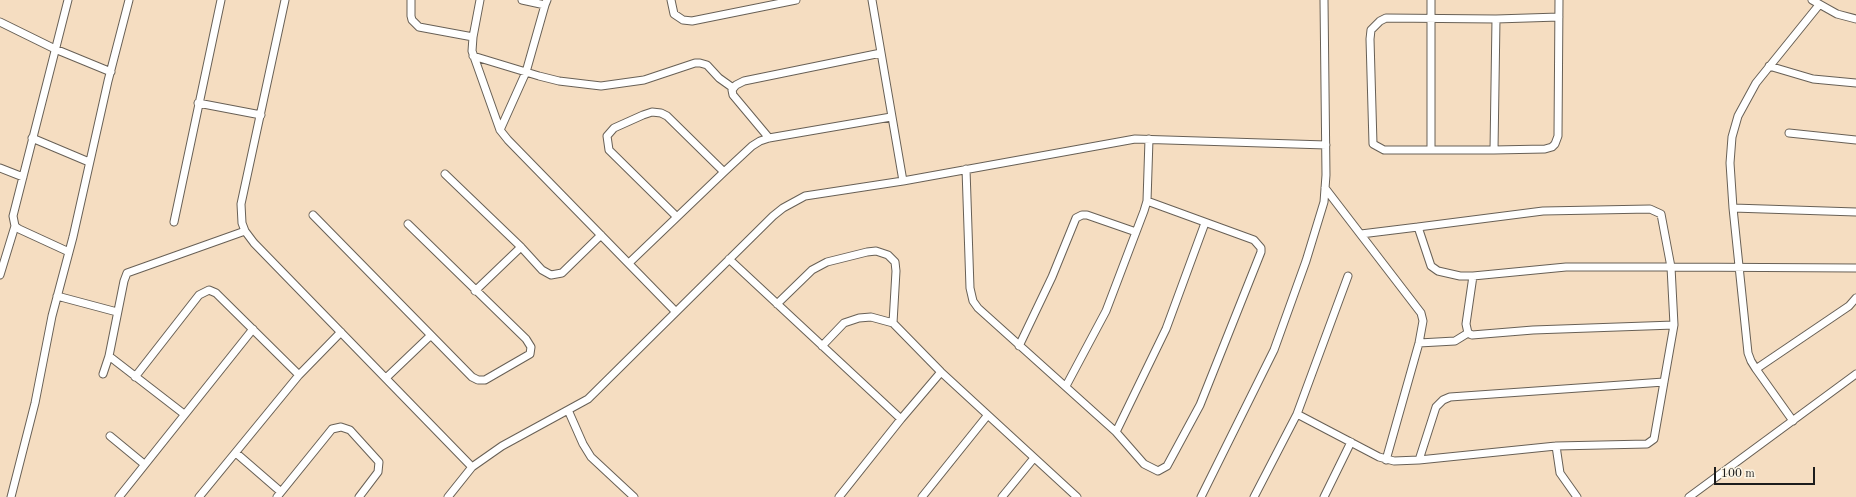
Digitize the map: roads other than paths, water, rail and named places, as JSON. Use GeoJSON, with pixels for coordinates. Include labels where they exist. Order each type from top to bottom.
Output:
{"type":"FeatureCollection","features":[{"type":"Feature","properties":{"kind":"street"},"geometry":{"type":"LineString","coordinates":[[0,275],[15,226],[13,216],[68,0]]}},
{"type":"Feature","properties":{"kind":"street"},"geometry":{"type":"LineString","coordinates":[[11,497],[35,403],[57,296],[69,252],[89,162],[129,0]]}},
{"type":"Feature","properties":{"kind":"street"},"geometry":{"type":"LineString","coordinates":[[174,222],[221,0]]}},
{"type":"Feature","properties":{"kind":"street"},"geometry":{"type":"LineString","coordinates":[[285,0],[241,204],[242,223],[245,231],[254,243],[472,467]]}},
{"type":"Feature","properties":{"kind":"street"},"geometry":{"type":"LineString","coordinates":[[411,0],[412,20],[419,27],[473,37]]}},
{"type":"Feature","properties":{"kind":"street"},"geometry":{"type":"LineString","coordinates":[[480,0],[473,37],[473,56],[500,130],[675,311]]}},
{"type":"Feature","properties":{"kind":"street"},"geometry":{"type":"LineString","coordinates":[[500,130],[526,72],[546,3],[522,0]]}},
{"type":"Feature","properties":{"kind":"street"},"geometry":{"type":"LineString","coordinates":[[672,0],[674,14],[683,20],[692,21],[796,0]]}},
{"type":"Feature","properties":{"kind":"street"},"geometry":{"type":"LineString","coordinates":[[872,0],[891,117],[904,181]]}},
{"type":"Feature","properties":{"kind":"street"},"geometry":{"type":"LineString","coordinates":[[1201,497],[1274,350],[1306,261],[1324,202],[1326,145],[1324,0]]}},
{"type":"Feature","properties":{"kind":"street"},"geometry":{"type":"LineString","coordinates":[[1431,0],[1431,150]]}},
{"type":"Feature","properties":{"kind":"street"},"geometry":{"type":"LineString","coordinates":[[1559,0],[1559,17],[1558,136],[1555,144],[1545,149],[1494,150],[1384,150],[1373,144],[1370,39],[1371,30],[1375,24],[1386,18],[1496,19],[1559,17]]}},
{"type":"Feature","properties":{"kind":"street"},"geometry":{"type":"LineString","coordinates":[[1812,0],[1837,14],[1856,19]]}},
{"type":"Feature","properties":{"kind":"street"},"geometry":{"type":"LineString","coordinates":[[1793,422],[1756,369],[1748,353],[1733,208],[1730,163],[1733,130],[1738,116],[1756,83],[1820,5]]}},
{"type":"Feature","properties":{"kind":"street"},"geometry":{"type":"LineString","coordinates":[[1494,150],[1496,19]]}},
{"type":"Feature","properties":{"kind":"street"},"geometry":{"type":"LineString","coordinates":[[0,22],[55,49],[111,72]]}},
{"type":"Feature","properties":{"kind":"street"},"geometry":{"type":"LineString","coordinates":[[733,88],[744,82],[881,53]]}},
{"type":"Feature","properties":{"kind":"street"},"geometry":{"type":"LineString","coordinates":[[473,56],[559,81],[601,86],[644,80],[695,63],[700,63],[707,66],[718,78],[733,88]]}},
{"type":"Feature","properties":{"kind":"street"},"geometry":{"type":"LineString","coordinates":[[1769,66],[1813,78],[1856,83]]}},
{"type":"Feature","properties":{"kind":"street"},"geometry":{"type":"LineString","coordinates":[[733,88],[733,95],[769,138]]}},
{"type":"Feature","properties":{"kind":"street"},"geometry":{"type":"LineString","coordinates":[[198,103],[261,115]]}},
{"type":"Feature","properties":{"kind":"street"},"geometry":{"type":"LineString","coordinates":[[677,217],[609,150],[607,136],[614,128],[652,112],[660,113],[667,116],[724,172]]}},
{"type":"Feature","properties":{"kind":"street"},"geometry":{"type":"LineString","coordinates":[[629,263],[752,146],[769,138],[891,117]]}},
{"type":"Feature","properties":{"kind":"street"},"geometry":{"type":"LineString","coordinates":[[1789,133],[1856,140]]}},
{"type":"Feature","properties":{"kind":"street"},"geometry":{"type":"LineString","coordinates":[[32,138],[89,162]]}},
{"type":"Feature","properties":{"kind":"street"},"geometry":{"type":"LineString","coordinates":[[448,497],[472,467],[502,446],[568,410],[594,393],[675,311],[778,212],[806,196],[904,181],[1135,139],[1326,145]]}},
{"type":"Feature","properties":{"kind":"street"},"geometry":{"type":"LineString","coordinates":[[1066,386],[1106,311],[1147,201],[1149,139]]}},
{"type":"Feature","properties":{"kind":"street"},"geometry":{"type":"LineString","coordinates":[[0,168],[23,177]]}},
{"type":"Feature","properties":{"kind":"street"},"geometry":{"type":"LineString","coordinates":[[966,170],[971,295],[978,308],[1116,432],[1144,464],[1158,471],[1167,466],[1200,405],[1261,252],[1258,243],[1254,240],[1147,201]]}},
{"type":"Feature","properties":{"kind":"street"},"geometry":{"type":"LineString","coordinates":[[445,174],[521,247],[542,270],[551,274],[558,275],[601,235]]}},
{"type":"Feature","properties":{"kind":"street"},"geometry":{"type":"LineString","coordinates":[[1325,188],[1421,313],[1422,329],[1419,343],[1386,460]]}},
{"type":"Feature","properties":{"kind":"street"},"geometry":{"type":"LineString","coordinates":[[1733,208],[1856,212]]}},
{"type":"Feature","properties":{"kind":"street"},"geometry":{"type":"LineString","coordinates":[[1297,414],[1386,460],[1419,460],[1556,446],[1650,443],[1655,436],[1674,325],[1671,267],[1661,214],[1655,210],[1542,211],[1418,228],[1361,234]]}},
{"type":"Feature","properties":{"kind":"street"},"geometry":{"type":"LineString","coordinates":[[313,214],[468,374],[481,380],[488,379],[530,354],[531,346],[526,339],[475,291],[408,224]]}},
{"type":"Feature","properties":{"kind":"street"},"geometry":{"type":"LineString","coordinates":[[1019,346],[1052,277],[1076,218],[1082,215],[1087,215],[1136,232]]}},
{"type":"Feature","properties":{"kind":"street"},"geometry":{"type":"LineString","coordinates":[[1116,432],[1166,328],[1205,223]]}},
{"type":"Feature","properties":{"kind":"street"},"geometry":{"type":"LineString","coordinates":[[15,226],[69,252]]}},
{"type":"Feature","properties":{"kind":"street"},"geometry":{"type":"LineString","coordinates":[[1418,228],[1431,266],[1438,271],[1446,273],[1473,276],[1566,268],[1856,268]]}},
{"type":"Feature","properties":{"kind":"street"},"geometry":{"type":"LineString","coordinates":[[104,374],[124,281],[129,272],[245,231]]}},
{"type":"Feature","properties":{"kind":"street"},"geometry":{"type":"LineString","coordinates":[[475,291],[521,247]]}},
{"type":"Feature","properties":{"kind":"street"},"geometry":{"type":"LineString","coordinates":[[777,304],[812,270],[819,266],[835,259],[876,251],[888,255],[895,262],[896,270],[893,323]]}},
{"type":"Feature","properties":{"kind":"street"},"geometry":{"type":"LineString","coordinates":[[729,259],[901,418]]}},
{"type":"Feature","properties":{"kind":"street"},"geometry":{"type":"LineString","coordinates":[[1254,497],[1297,414],[1348,276]]}},
{"type":"Feature","properties":{"kind":"street"},"geometry":{"type":"LineString","coordinates":[[1473,276],[1466,324],[1468,332],[1472,336],[1533,330],[1674,325]]}},
{"type":"Feature","properties":{"kind":"street"},"geometry":{"type":"LineString","coordinates":[[135,377],[199,295],[206,291],[213,290],[299,374]]}},
{"type":"Feature","properties":{"kind":"street"},"geometry":{"type":"LineString","coordinates":[[57,296],[117,312]]}},
{"type":"Feature","properties":{"kind":"street"},"geometry":{"type":"LineString","coordinates":[[1756,369],[1849,306],[1856,298]]}},
{"type":"Feature","properties":{"kind":"street"},"geometry":{"type":"LineString","coordinates":[[822,346],[844,323],[859,318],[871,317],[893,323],[987,416],[1077,497]]}},
{"type":"Feature","properties":{"kind":"street"},"geometry":{"type":"LineString","coordinates":[[119,497],[253,329]]}},
{"type":"Feature","properties":{"kind":"street"},"geometry":{"type":"LineString","coordinates":[[199,497],[299,374],[341,332]]}},
{"type":"Feature","properties":{"kind":"street"},"geometry":{"type":"LineString","coordinates":[[1419,343],[1455,341],[1468,332]]}},
{"type":"Feature","properties":{"kind":"street"},"geometry":{"type":"LineString","coordinates":[[386,378],[430,336]]}},
{"type":"Feature","properties":{"kind":"street"},"geometry":{"type":"LineString","coordinates":[[109,356],[184,414]]}},
{"type":"Feature","properties":{"kind":"street"},"geometry":{"type":"LineString","coordinates":[[839,497],[901,418],[941,372]]}},
{"type":"Feature","properties":{"kind":"street"},"geometry":{"type":"LineString","coordinates":[[1689,497],[1793,422],[1856,374]]}},
{"type":"Feature","properties":{"kind":"street"},"geometry":{"type":"LineString","coordinates":[[1419,460],[1436,407],[1443,400],[1450,397],[1664,382]]}},
{"type":"Feature","properties":{"kind":"street"},"geometry":{"type":"LineString","coordinates":[[568,410],[583,444],[591,457],[634,497]]}},
{"type":"Feature","properties":{"kind":"street"},"geometry":{"type":"LineString","coordinates":[[922,497],[987,416]]}},
{"type":"Feature","properties":{"kind":"street"},"geometry":{"type":"LineString","coordinates":[[236,453],[279,494],[332,429],[340,427],[350,430],[380,462],[378,472],[359,497]]}},
{"type":"Feature","properties":{"kind":"street"},"geometry":{"type":"LineString","coordinates":[[110,436],[144,464]]}},
{"type":"Feature","properties":{"kind":"street"},"geometry":{"type":"LineString","coordinates":[[1324,497],[1351,442]]}},
{"type":"Feature","properties":{"kind":"street"},"geometry":{"type":"LineString","coordinates":[[1556,446],[1560,473],[1577,497]]}},
{"type":"Feature","properties":{"kind":"street"},"geometry":{"type":"LineString","coordinates":[[1002,497],[1034,458]]}}]}
